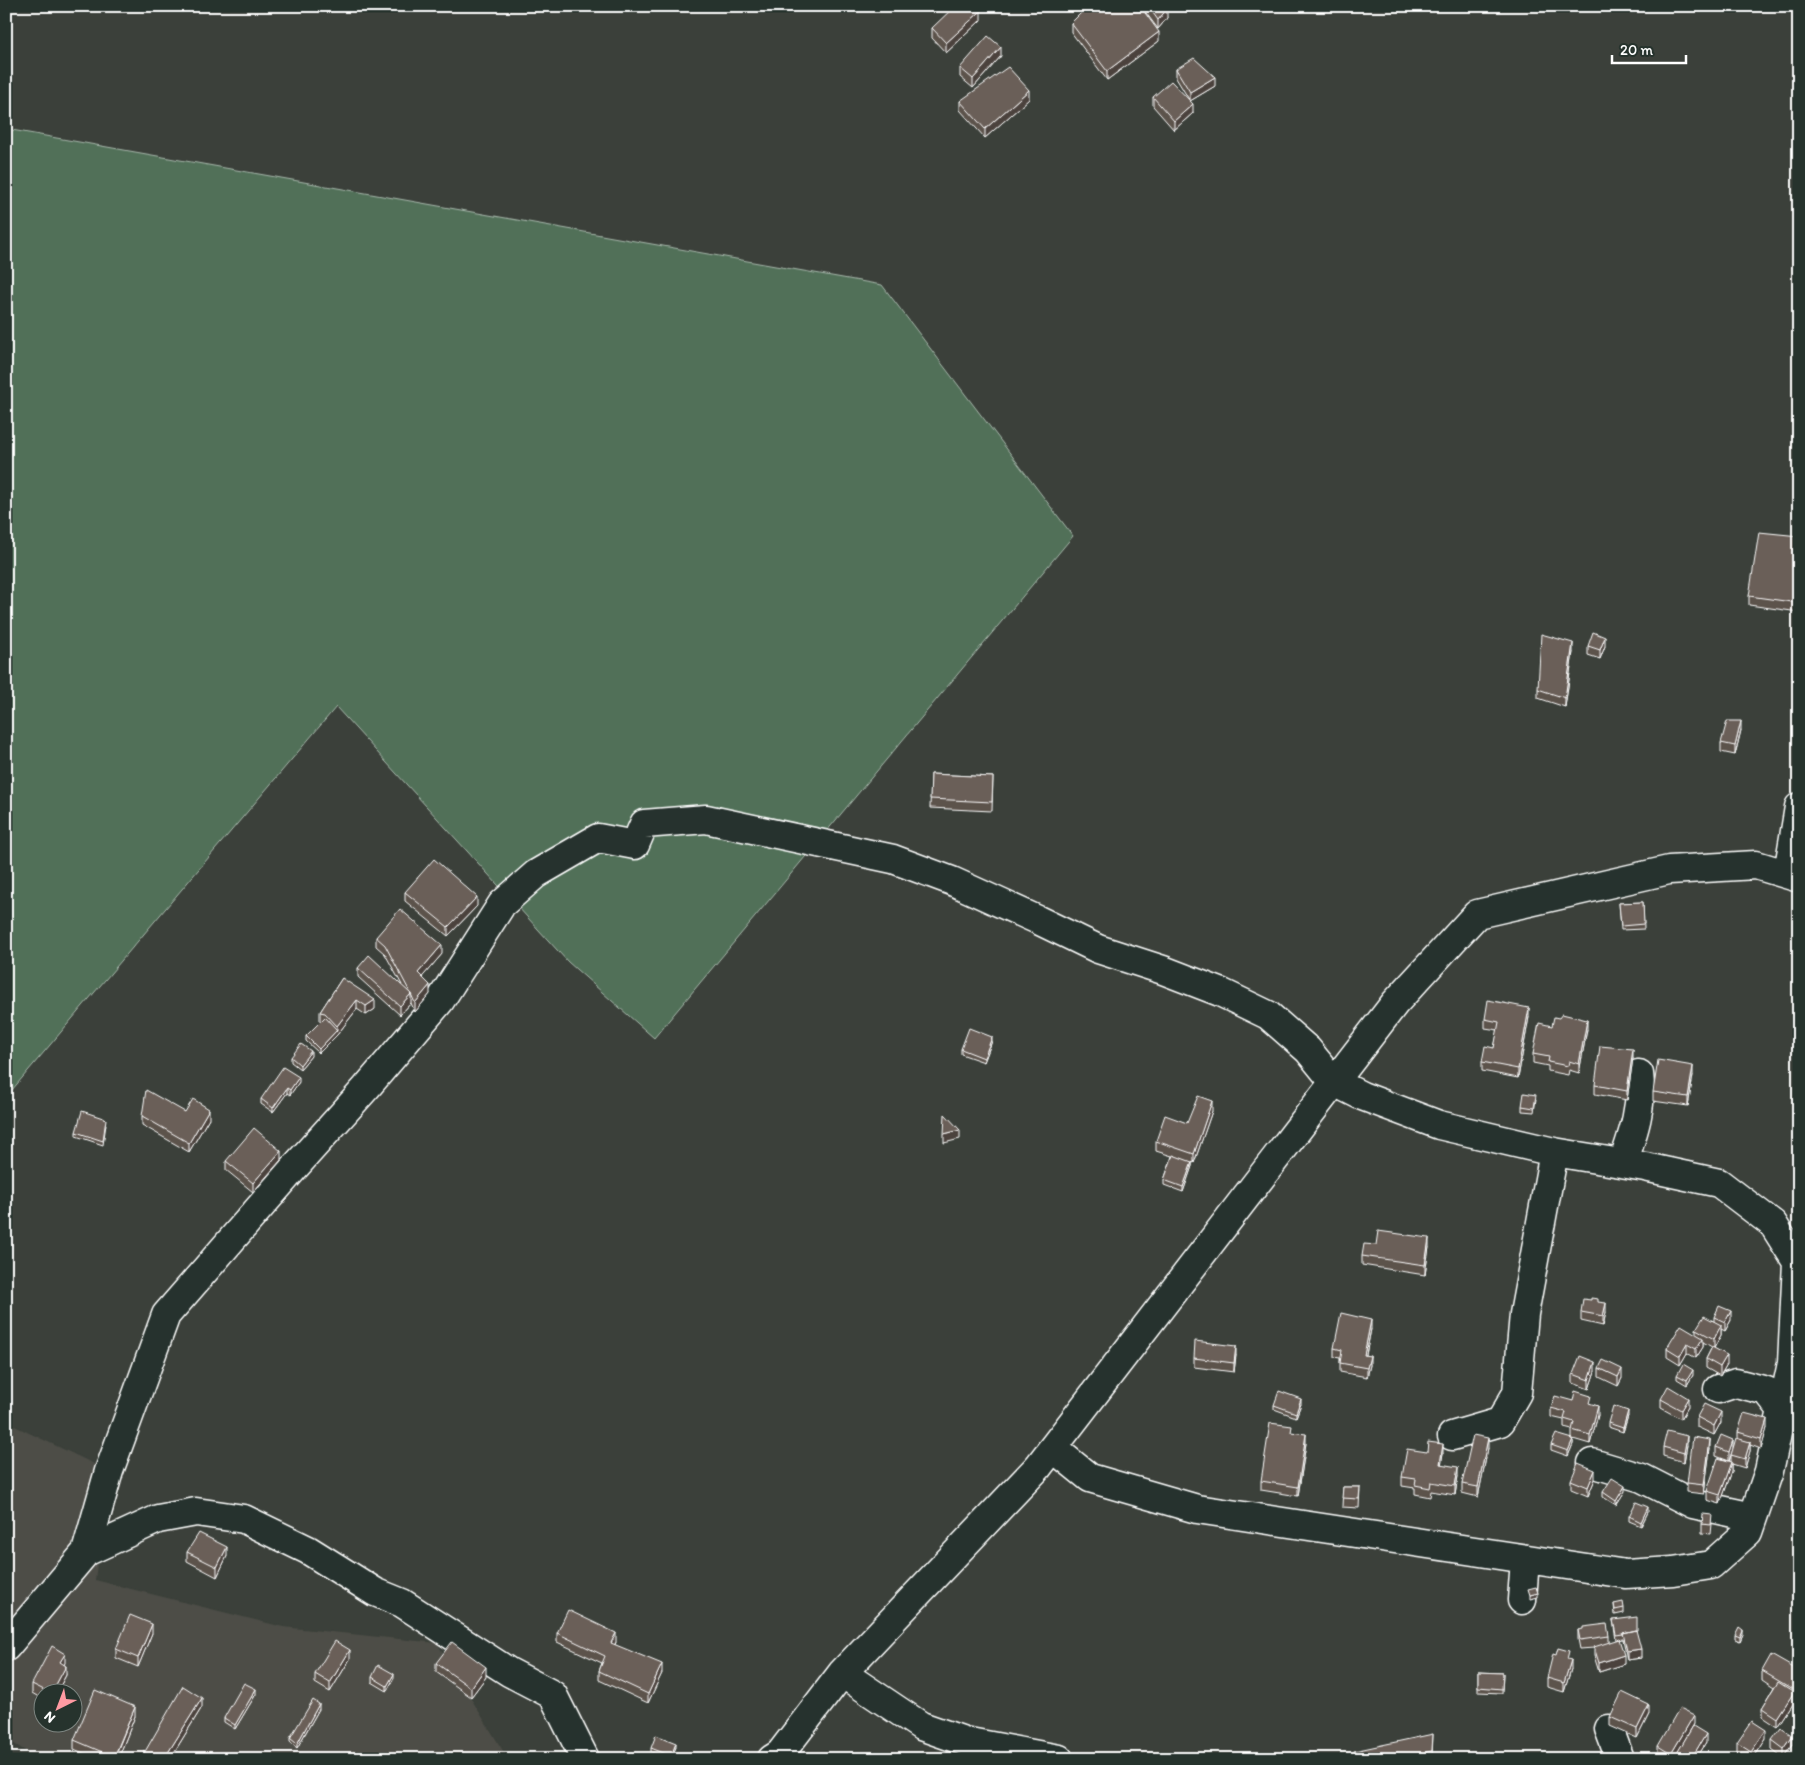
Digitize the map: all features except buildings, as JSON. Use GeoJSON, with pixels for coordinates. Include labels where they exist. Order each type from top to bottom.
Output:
{"type":"FeatureCollection","features":[{"type":"Feature","properties":{"kind":"street"},"geometry":{"type":"LineString","coordinates":[[772,1759],[780,1754],[842,1674],[1038,1468],[1395,1003],[1478,914],[1669,870],[1756,865],[1793,876],[1799,807]]}},
{"type":"Feature","properties":{"kind":"street"},"geometry":{"type":"LineString","coordinates":[[6,1647],[86,1552],[109,1471],[166,1315],[440,1001],[502,904],[536,874],[598,838],[635,845],[644,824],[706,819],[893,859],[952,881],[1098,950],[1163,970],[1220,992],[1268,1014],[1308,1050],[1334,1082],[1362,1096],[1439,1126],[1554,1152],[1623,1163],[1719,1183],[1773,1224],[1797,1262],[1798,1276],[1792,1363],[1769,1471],[1752,1500],[1748,1532],[1711,1565],[1673,1571],[1626,1574],[1197,1509],[1090,1478],[1053,1448]]}},
{"type":"Feature","properties":{"kind":"street"},"geometry":{"type":"LineString","coordinates":[[1623,1163],[1635,1128],[1642,1092],[1639,1074]]}},
{"type":"Feature","properties":{"kind":"street"},"geometry":{"type":"LineString","coordinates":[[1452,1436],[1500,1422],[1517,1393],[1524,1314],[1554,1152]]}},
{"type":"Feature","properties":{"kind":"street"},"geometry":{"type":"LineString","coordinates":[[1718,1389],[1736,1383],[1767,1391],[1782,1410]]}},
{"type":"Feature","properties":{"kind":"street"},"geometry":{"type":"LineString","coordinates":[[1592,1463],[1642,1478],[1694,1504],[1752,1500]]}},
{"type":"Feature","properties":{"kind":"street"},"geometry":{"type":"LineString","coordinates":[[86,1552],[158,1519],[196,1512],[244,1519],[308,1550],[374,1592],[402,1603],[509,1672],[553,1695],[585,1759]]}},
{"type":"Feature","properties":{"kind":"street"},"geometry":{"type":"LineString","coordinates":[[1522,1600],[1525,1559]]}},
{"type":"Feature","properties":{"kind":"street"},"geometry":{"type":"LineString","coordinates":[[842,1674],[921,1726],[964,1740],[1057,1759]]}},
{"type":"Feature","properties":{"kind":"street"},"geometry":{"type":"LineString","coordinates":[[1609,1729],[1619,1758]]}},
{"type":"Feature","properties":{"kind":"shaded area"},"geometry":{"type":"Polygon","coordinates":[[[6,1422],[109,1471],[95,1580],[283,1627],[437,1643],[508,1759],[38,1759],[6,1739],[6,1422]]]}},
{"type":"Feature","properties":{"kind":"green space"},"geometry":{"type":"Polygon","coordinates":[[[6,129],[882,285],[1073,536],[654,1038],[568,962],[336,707],[6,1097],[6,129]]]}}]}
